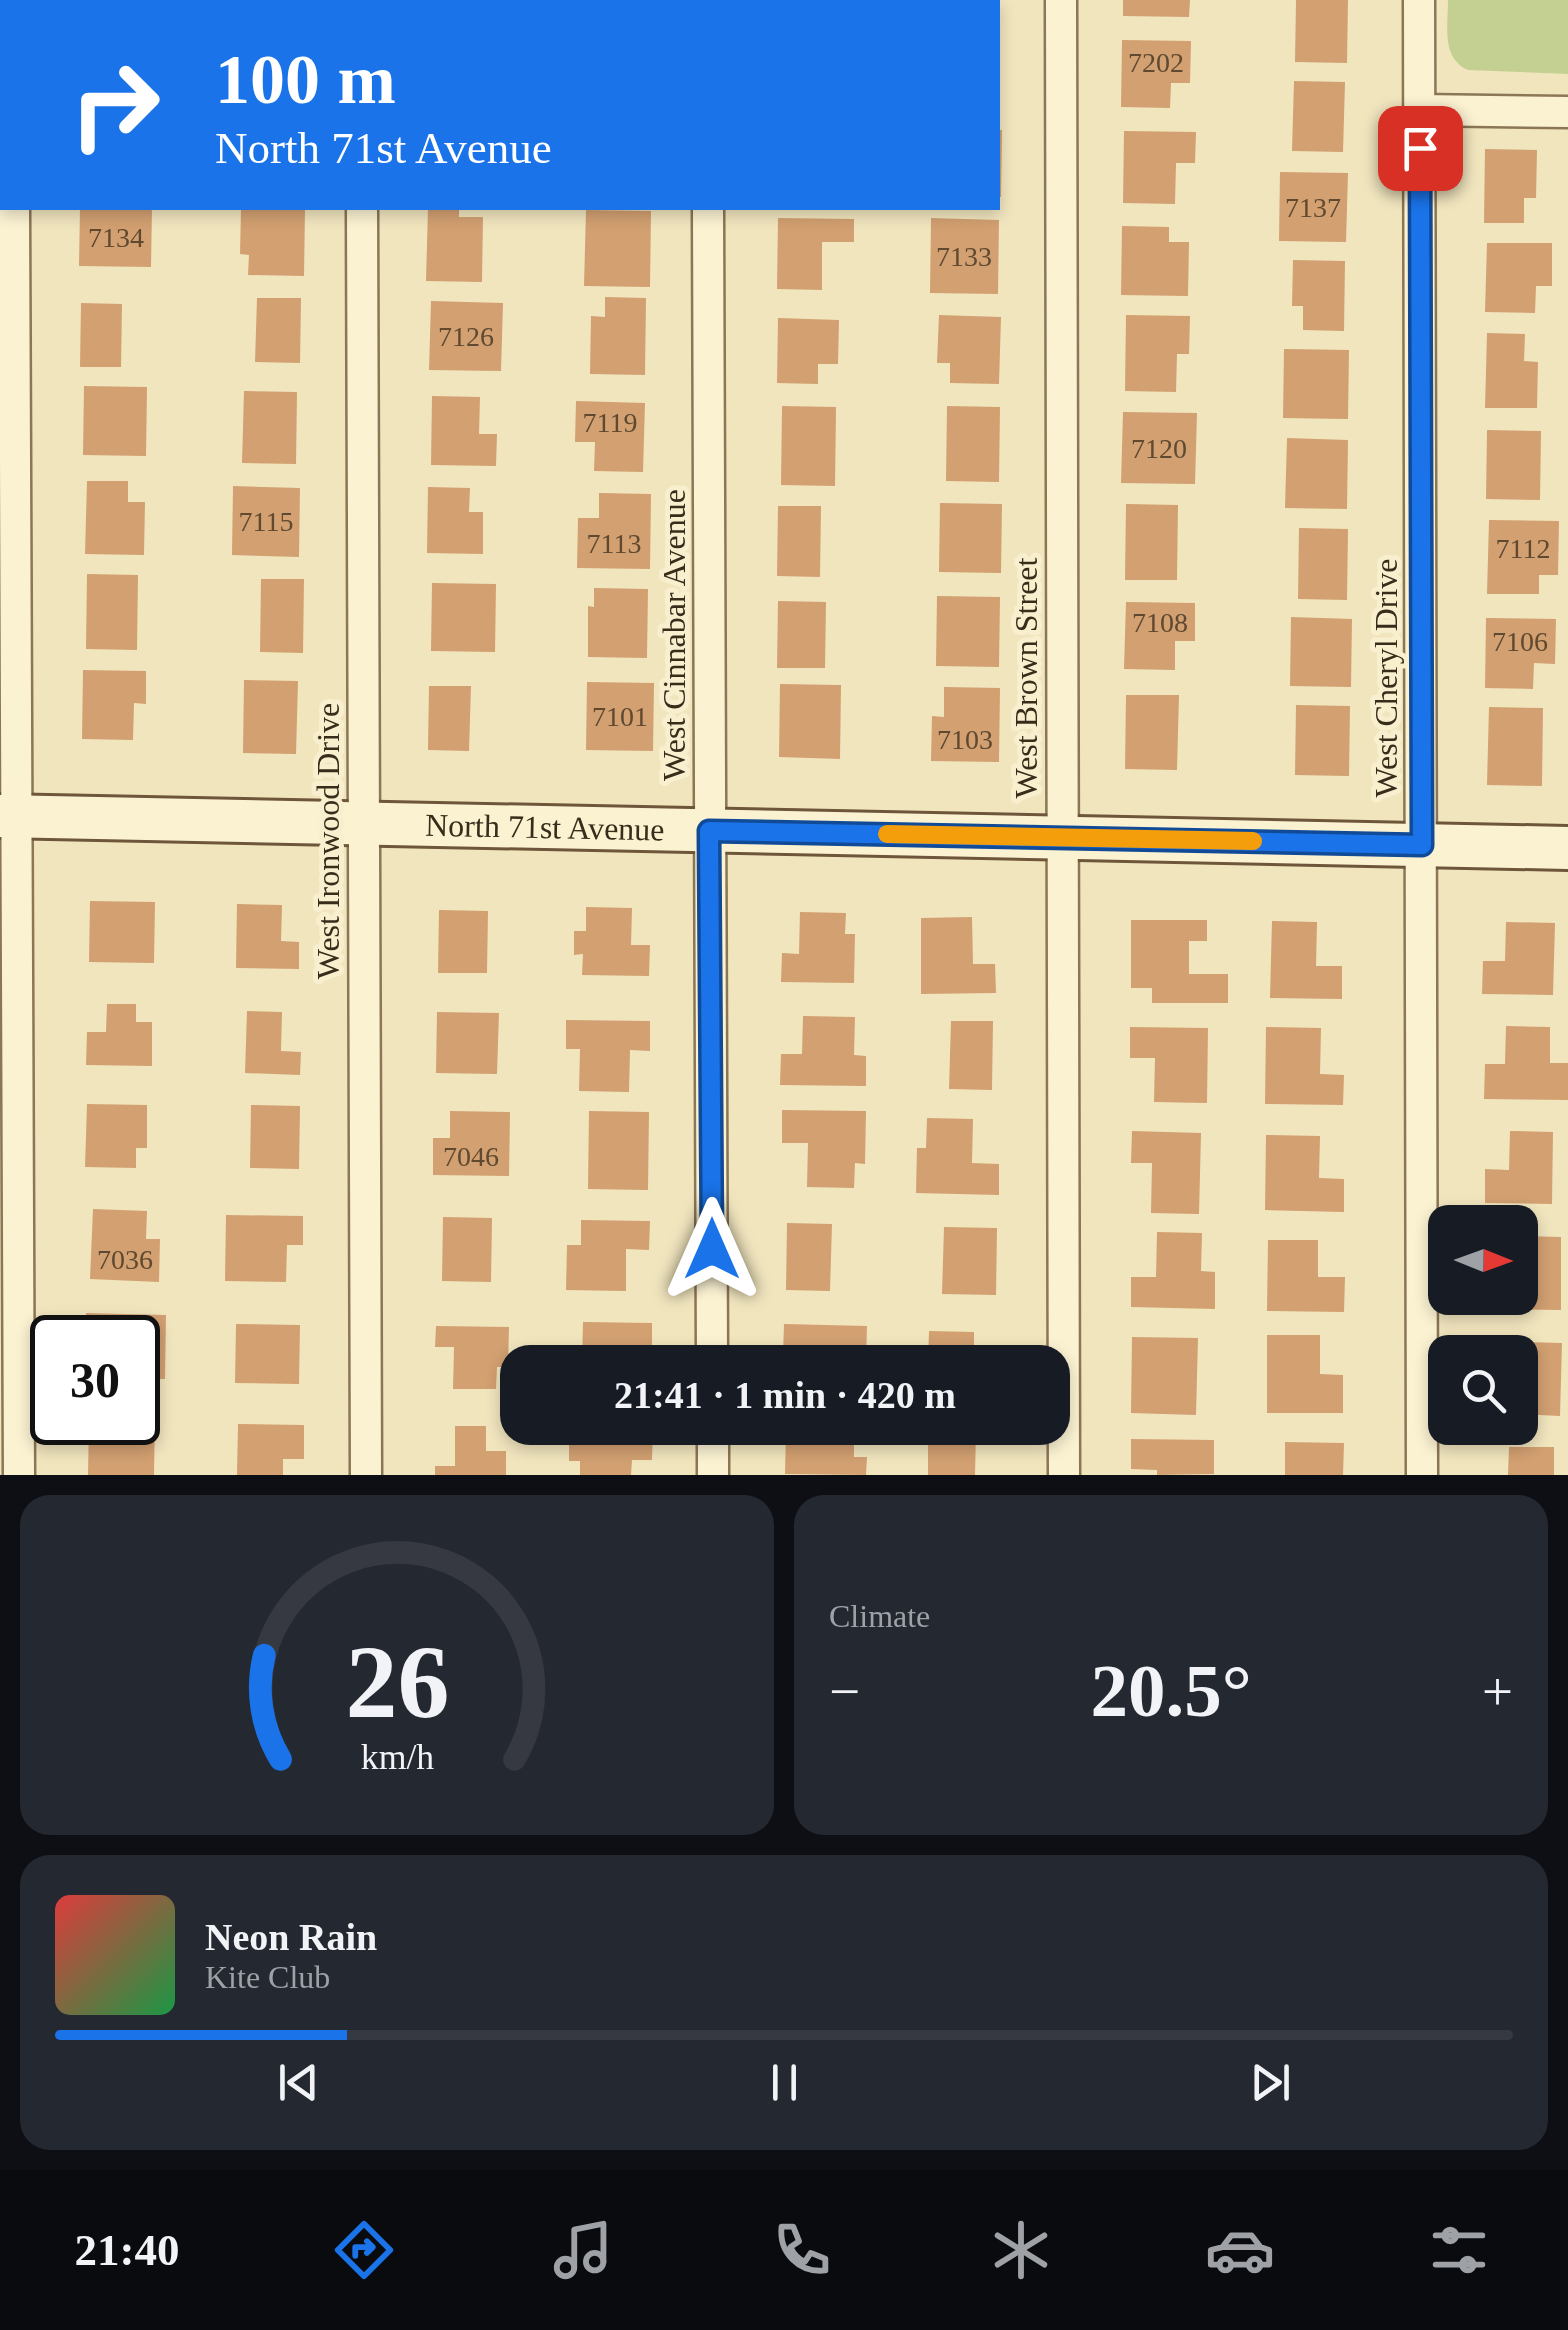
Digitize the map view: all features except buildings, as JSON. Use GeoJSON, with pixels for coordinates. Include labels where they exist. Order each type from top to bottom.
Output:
{"type":"FeatureCollection","features":[{"type":"Feature","properties":{"kind":"street","name":"West Brown Street"},"geometry":{"type":"LineString","coordinates":[[1061,0],[1064,1475]]}},
{"type":"Feature","properties":{"kind":"street","name":"West Cheryl Drive"},"geometry":{"type":"LineString","coordinates":[[1419,0],[1422,1475]]}},
{"type":"Feature","properties":{"kind":"street"},"geometry":{"type":"LineString","coordinates":[[1420,110],[1568,112]]}},
{"type":"Feature","properties":{"kind":"street"},"geometry":{"type":"LineString","coordinates":[[14,210],[8,816],[19,1475]]}},
{"type":"Feature","properties":{"kind":"street","name":"West Ironwood Drive"},"geometry":{"type":"LineString","coordinates":[[362,210],[366,1475]]}},
{"type":"Feature","properties":{"kind":"street","name":"West Cinnabar Avenue"},"geometry":{"type":"LineString","coordinates":[[708,210],[712,1345]]}},
{"type":"Feature","properties":{"kind":"street","name":"North 71st Avenue"},"geometry":{"type":"LineString","coordinates":[[8,816],[1568,848]]}},
{"type":"Feature","properties":{"kind":"street"},"geometry":{"type":"LineString","coordinates":[[713,1445],[713,1475]]}},
{"type":"Feature","properties":{"kind":"green space"},"geometry":{"type":"Polygon","coordinates":[[[1448,0],[1568,0],[1568,74],[1468,70],[1459,65],[1450,49],[1448,0]]]}},
{"type":"Feature","properties":{"kind":"slow traffic"},"geometry":{"type":"LineString","coordinates":[[887,834],[1253,841]]}},
{"type":"Feature","properties":{"kind":"route"},"geometry":{"type":"LineString","coordinates":[[712,1249],[709,831],[1422,845],[1420,148]]}}]}
